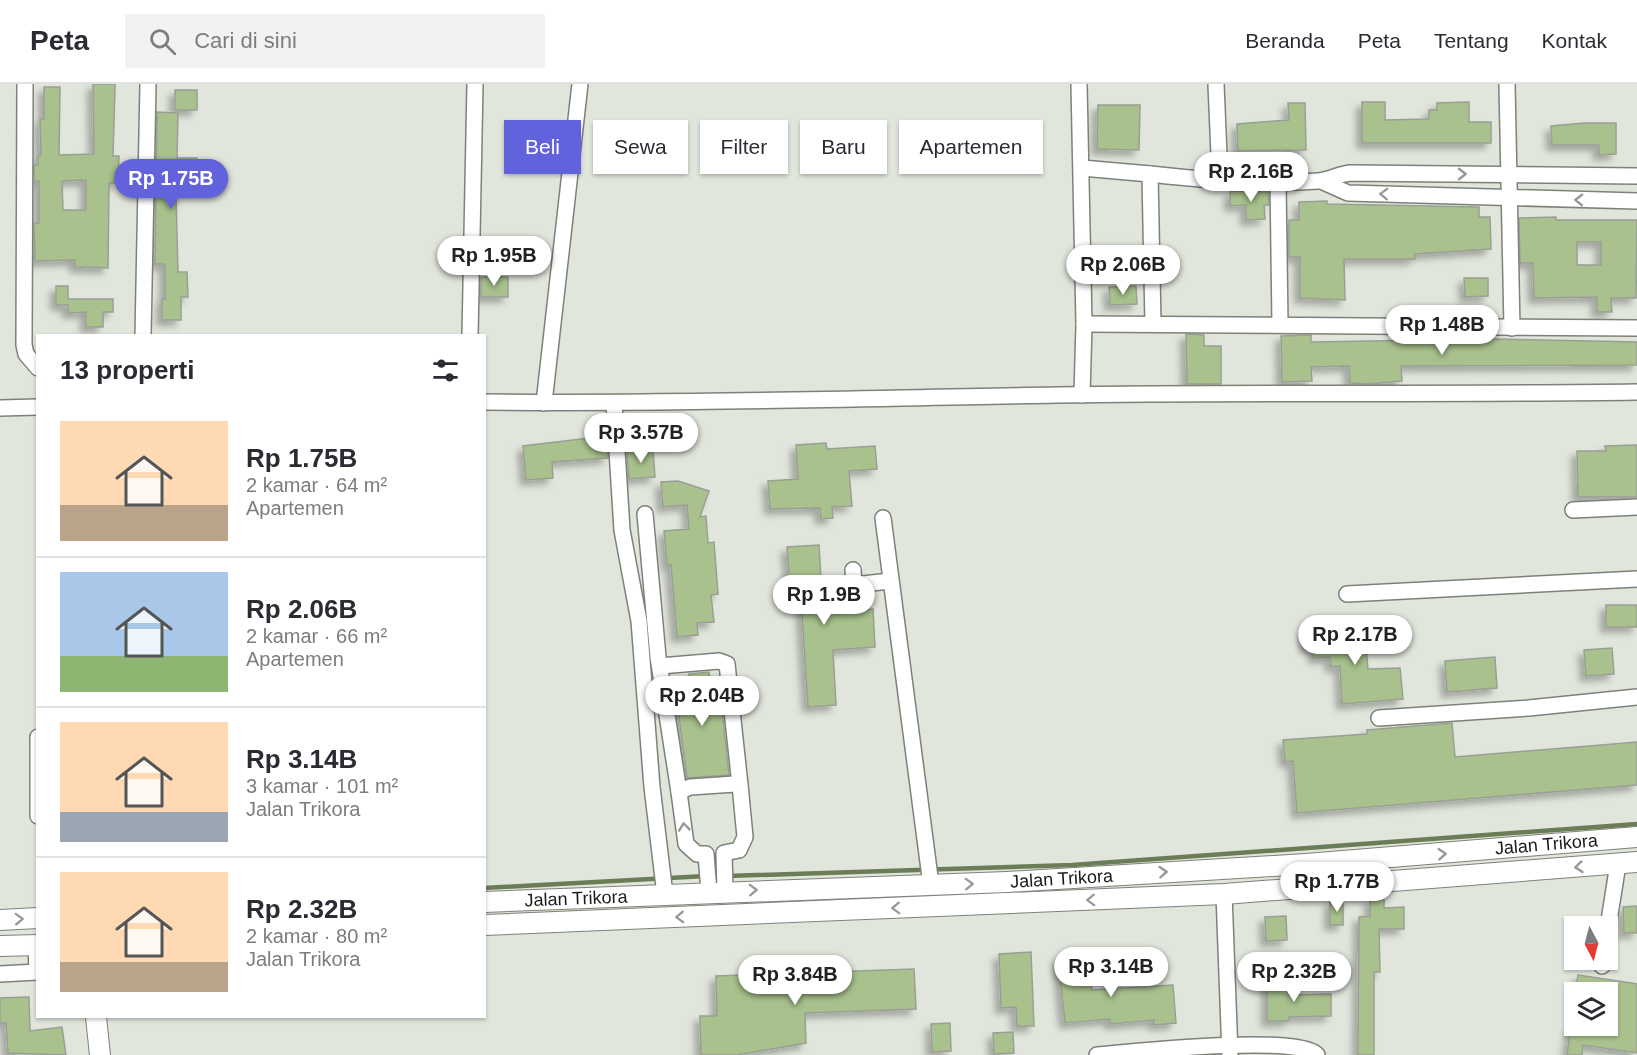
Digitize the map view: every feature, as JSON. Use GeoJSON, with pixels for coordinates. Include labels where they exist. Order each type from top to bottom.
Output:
{"type":"FeatureCollection","features":[{"type":"Feature","properties":{"kind":"main road","name":"Jalan Trikora"},"geometry":{"type":"LineString","coordinates":[[486,902],[665,895],[930,877],[1306,864],[1637,837]]}},
{"type":"Feature","properties":{"kind":"main road","name":"Jalan Trikora"},"geometry":{"type":"LineString","coordinates":[[486,925],[1224,894],[1627,863]]}},
{"type":"Feature","properties":{"kind":"main road"},"geometry":{"type":"LineString","coordinates":[[572,898],[573,921]]}},
{"type":"Feature","properties":{"kind":"main road"},"geometry":{"type":"LineString","coordinates":[[0,920],[36,918]]}},
{"type":"Feature","properties":{"kind":"main road"},"geometry":{"type":"LineString","coordinates":[[0,946],[36,945]]}},
{"type":"Feature","properties":{"kind":"main road"},"geometry":{"type":"LineString","coordinates":[[96,1018],[100,1055]]}},
{"type":"Feature","properties":{"kind":"street"},"geometry":{"type":"LineString","coordinates":[[25,84],[24,345],[26,354],[36,366]]}},
{"type":"Feature","properties":{"kind":"street"},"geometry":{"type":"LineString","coordinates":[[143,334],[148,84]]}},
{"type":"Feature","properties":{"kind":"street"},"geometry":{"type":"LineString","coordinates":[[470,334],[475,84]]}},
{"type":"Feature","properties":{"kind":"street"},"geometry":{"type":"LineString","coordinates":[[544,403],[580,84]]}},
{"type":"Feature","properties":{"kind":"street"},"geometry":{"type":"LineString","coordinates":[[1079,84],[1084,324],[1082,395]]}},
{"type":"Feature","properties":{"kind":"street"},"geometry":{"type":"LineString","coordinates":[[1216,84],[1220,179]]}},
{"type":"Feature","properties":{"kind":"street"},"geometry":{"type":"LineString","coordinates":[[1507,84],[1512,328]]}},
{"type":"Feature","properties":{"kind":"street"},"geometry":{"type":"LineString","coordinates":[[1082,168],[1220,179],[1321,181],[1348,193],[1637,201]]}},
{"type":"Feature","properties":{"kind":"street"},"geometry":{"type":"LineString","coordinates":[[1321,181],[1335,174],[1350,173],[1637,176]]}},
{"type":"Feature","properties":{"kind":"street"},"geometry":{"type":"LineString","coordinates":[[1150,174],[1153,324]]}},
{"type":"Feature","properties":{"kind":"street"},"geometry":{"type":"LineString","coordinates":[[1278,181],[1280,324]]}},
{"type":"Feature","properties":{"kind":"street"},"geometry":{"type":"LineString","coordinates":[[1084,324],[1637,328]]}},
{"type":"Feature","properties":{"kind":"street"},"geometry":{"type":"LineString","coordinates":[[486,402],[614,403],[1082,395],[1430,395],[1637,392]]}},
{"type":"Feature","properties":{"kind":"street"},"geometry":{"type":"LineString","coordinates":[[614,403],[622,530],[639,621],[651,775],[665,895]]}},
{"type":"Feature","properties":{"kind":"street"},"geometry":{"type":"LineString","coordinates":[[0,408],[36,407]]}},
{"type":"Feature","properties":{"kind":"street"},"geometry":{"type":"LineString","coordinates":[[1573,510],[1637,507]]}},
{"type":"Feature","properties":{"kind":"street"},"geometry":{"type":"LineString","coordinates":[[645,514],[660,666],[686,844],[698,854],[739,850],[745,837],[727,664],[719,661],[660,666]]}},
{"type":"Feature","properties":{"kind":"street"},"geometry":{"type":"LineString","coordinates":[[883,518],[930,877]]}},
{"type":"Feature","properties":{"kind":"street"},"geometry":{"type":"LineString","coordinates":[[853,570],[854,585],[890,581]]}},
{"type":"Feature","properties":{"kind":"street"},"geometry":{"type":"LineString","coordinates":[[1347,594],[1637,579]]}},
{"type":"Feature","properties":{"kind":"street"},"geometry":{"type":"LineString","coordinates":[[1379,718],[1637,697]]}},
{"type":"Feature","properties":{"kind":"street"},"geometry":{"type":"LineString","coordinates":[[679,792],[690,787],[740,785]]}},
{"type":"Feature","properties":{"kind":"street"},"geometry":{"type":"LineString","coordinates":[[717,892],[724,853]]}},
{"type":"Feature","properties":{"kind":"street"},"geometry":{"type":"LineString","coordinates":[[706,854],[717,892]]}},
{"type":"Feature","properties":{"kind":"street"},"geometry":{"type":"LineString","coordinates":[[1611,916],[1627,863]]}},
{"type":"Feature","properties":{"kind":"street"},"geometry":{"type":"LineString","coordinates":[[1224,894],[1230,1050]]}},
{"type":"Feature","properties":{"kind":"street"},"geometry":{"type":"LineString","coordinates":[[0,974],[36,972]]}},
{"type":"Feature","properties":{"kind":"street"},"geometry":{"type":"LineString","coordinates":[[1097,1055],[1299,1047],[1307,1048],[1317,1055]]}},
{"type":"Feature","properties":{"kind":"building"},"geometry":{"type":"Polygon","coordinates":[[[93,84],[115,84],[113,156],[119,156],[118,183],[109,183],[108,268],[75,267],[75,260],[35,261],[34,223],[39,223],[39,181],[34,181],[34,165],[38,165],[38,155],[41,155],[40,119],[44,119],[44,87],[60,87],[59,155],[94,154],[93,84]],[[86,180],[62,181],[63,210],[86,210],[86,180]]]}},
{"type":"Feature","properties":{"kind":"building"},"geometry":{"type":"Polygon","coordinates":[[[175,90],[197,90],[197,110],[175,110],[175,90]]]}},
{"type":"Feature","properties":{"kind":"building"},"geometry":{"type":"Polygon","coordinates":[[[1362,102],[1385,102],[1385,120],[1429,119],[1429,110],[1437,110],[1437,103],[1469,102],[1469,122],[1491,122],[1491,143],[1362,143],[1362,102]]]}},
{"type":"Feature","properties":{"kind":"building"},"geometry":{"type":"Polygon","coordinates":[[[1288,103],[1305,103],[1306,150],[1238,151],[1237,124],[1289,120],[1288,103]]]}},
{"type":"Feature","properties":{"kind":"building"},"geometry":{"type":"Polygon","coordinates":[[[1098,105],[1140,105],[1139,150],[1097,149],[1098,105]]]}},
{"type":"Feature","properties":{"kind":"building"},"geometry":{"type":"Polygon","coordinates":[[[157,112],[178,113],[177,158],[197,158],[197,187],[178,187],[178,197],[176,197],[178,272],[187,272],[188,297],[181,297],[181,320],[162,320],[162,299],[165,299],[165,264],[155,264],[157,112]]]}},
{"type":"Feature","properties":{"kind":"building"},"geometry":{"type":"Polygon","coordinates":[[[1616,123],[1616,154],[1599,155],[1599,145],[1552,145],[1551,126],[1616,123]]]}},
{"type":"Feature","properties":{"kind":"building"},"geometry":{"type":"Polygon","coordinates":[[[1230,191],[1268,192],[1269,205],[1264,205],[1265,219],[1246,220],[1246,205],[1230,206],[1230,191]]]}},
{"type":"Feature","properties":{"kind":"building"},"geometry":{"type":"Polygon","coordinates":[[[1327,201],[1327,204],[1479,207],[1479,217],[1490,217],[1491,249],[1415,254],[1415,259],[1344,259],[1345,300],[1300,298],[1300,257],[1289,257],[1289,220],[1299,220],[1299,202],[1327,201]]]}},
{"type":"Feature","properties":{"kind":"building"},"geometry":{"type":"Polygon","coordinates":[[[1519,218],[1637,220],[1636,298],[1611,298],[1612,312],[1597,312],[1597,297],[1534,298],[1533,263],[1520,263],[1519,218]],[[1577,242],[1577,265],[1601,265],[1601,242],[1577,242]]]}},
{"type":"Feature","properties":{"kind":"building"},"geometry":{"type":"Polygon","coordinates":[[[481,277],[508,277],[508,297],[481,297],[481,277]]]}},
{"type":"Feature","properties":{"kind":"building"},"geometry":{"type":"Polygon","coordinates":[[[1464,278],[1488,278],[1488,296],[1465,297],[1464,278]]]}},
{"type":"Feature","properties":{"kind":"building"},"geometry":{"type":"Polygon","coordinates":[[[56,286],[68,286],[68,299],[113,299],[113,312],[103,312],[103,327],[86,327],[86,312],[68,313],[68,305],[56,305],[56,286]]]}},
{"type":"Feature","properties":{"kind":"building"},"geometry":{"type":"Polygon","coordinates":[[[1136,286],[1137,304],[1110,305],[1109,287],[1136,286]]]}},
{"type":"Feature","properties":{"kind":"building"},"geometry":{"type":"Polygon","coordinates":[[[1186,334],[1204,335],[1204,346],[1221,346],[1221,384],[1187,384],[1186,334]]]}},
{"type":"Feature","properties":{"kind":"building"},"geometry":{"type":"Polygon","coordinates":[[[1311,335],[1311,342],[1495,339],[1637,342],[1637,365],[1401,366],[1402,381],[1367,384],[1350,383],[1349,366],[1311,367],[1312,381],[1282,382],[1281,336],[1311,335]]]}},
{"type":"Feature","properties":{"kind":"building"},"geometry":{"type":"Polygon","coordinates":[[[606,436],[608,458],[552,462],[553,478],[526,480],[523,446],[606,436]]]}},
{"type":"Feature","properties":{"kind":"building"},"geometry":{"type":"Polygon","coordinates":[[[826,443],[827,449],[875,446],[877,469],[849,471],[852,506],[832,507],[833,518],[821,519],[820,508],[770,509],[768,481],[798,479],[796,445],[826,443]]]}},
{"type":"Feature","properties":{"kind":"building"},"geometry":{"type":"Polygon","coordinates":[[[1637,445],[1637,497],[1578,497],[1577,451],[1606,451],[1605,446],[1637,445]]]}},
{"type":"Feature","properties":{"kind":"building"},"geometry":{"type":"Polygon","coordinates":[[[653,450],[655,477],[629,479],[627,452],[653,450]]]}},
{"type":"Feature","properties":{"kind":"building"},"geometry":{"type":"Polygon","coordinates":[[[678,481],[709,491],[700,517],[706,516],[708,543],[714,542],[718,594],[711,595],[714,622],[697,623],[698,635],[677,637],[671,565],[667,565],[664,531],[689,529],[687,505],[663,507],[661,482],[678,481]]]}},
{"type":"Feature","properties":{"kind":"building"},"geometry":{"type":"Polygon","coordinates":[[[819,545],[823,612],[873,609],[875,647],[833,650],[836,705],[808,707],[801,598],[791,599],[787,547],[819,545]]]}},
{"type":"Feature","properties":{"kind":"building"},"geometry":{"type":"Polygon","coordinates":[[[1606,605],[1637,605],[1637,627],[1606,627],[1606,605]]]}},
{"type":"Feature","properties":{"kind":"building"},"geometry":{"type":"Polygon","coordinates":[[[1364,626],[1368,669],[1400,668],[1403,699],[1342,704],[1340,666],[1331,667],[1330,657],[1314,658],[1313,647],[1306,648],[1305,631],[1364,626]]]}},
{"type":"Feature","properties":{"kind":"building"},"geometry":{"type":"Polygon","coordinates":[[[1612,648],[1614,674],[1586,676],[1584,650],[1612,648]]]}},
{"type":"Feature","properties":{"kind":"building"},"geometry":{"type":"Polygon","coordinates":[[[1495,657],[1497,688],[1447,692],[1445,661],[1495,657]]]}},
{"type":"Feature","properties":{"kind":"building"},"geometry":{"type":"Polygon","coordinates":[[[709,672],[710,682],[719,682],[729,775],[687,778],[675,685],[690,684],[689,674],[709,672]]]}},
{"type":"Feature","properties":{"kind":"building"},"geometry":{"type":"Polygon","coordinates":[[[1452,723],[1455,757],[1637,742],[1637,785],[1297,813],[1293,761],[1285,762],[1283,740],[1367,734],[1367,730],[1452,723]]]}},
{"type":"Feature","properties":{"kind":"building"},"geometry":{"type":"Polygon","coordinates":[[[1370,899],[1384,899],[1384,908],[1404,907],[1404,929],[1379,929],[1380,972],[1374,972],[1374,1055],[1358,1055],[1359,917],[1370,916],[1370,899]]]}},
{"type":"Feature","properties":{"kind":"building"},"geometry":{"type":"Polygon","coordinates":[[[1330,901],[1343,901],[1343,925],[1330,925],[1330,901]]]}},
{"type":"Feature","properties":{"kind":"building"},"geometry":{"type":"Polygon","coordinates":[[[1637,906],[1637,933],[1624,933],[1623,907],[1637,906]]]}},
{"type":"Feature","properties":{"kind":"building"},"geometry":{"type":"Polygon","coordinates":[[[1286,916],[1287,940],[1266,941],[1265,917],[1286,916]]]}},
{"type":"Feature","properties":{"kind":"building"},"geometry":{"type":"Polygon","coordinates":[[[1031,952],[1034,1026],[1017,1026],[1016,1007],[1001,1008],[999,954],[1031,952]]]}},
{"type":"Feature","properties":{"kind":"building"},"geometry":{"type":"Polygon","coordinates":[[[1088,956],[1092,990],[1173,985],[1176,1023],[1154,1025],[1154,1020],[1110,1024],[1110,1019],[1065,1023],[1058,958],[1088,956]]]}},
{"type":"Feature","properties":{"kind":"building"},"geometry":{"type":"Polygon","coordinates":[[[914,969],[916,1009],[805,1013],[806,1043],[737,1055],[701,1055],[700,1016],[717,1016],[716,976],[914,969]]]}},
{"type":"Feature","properties":{"kind":"building"},"geometry":{"type":"Polygon","coordinates":[[[1578,975],[1637,984],[1637,1053],[1583,1045],[1582,1055],[1567,1055],[1570,1036],[1618,1036],[1618,982],[1577,982],[1578,975]]]}},
{"type":"Feature","properties":{"kind":"building"},"geometry":{"type":"Polygon","coordinates":[[[1288,978],[1288,995],[1331,994],[1331,1016],[1289,1017],[1289,1021],[1267,1021],[1267,979],[1288,978]]]}},
{"type":"Feature","properties":{"kind":"building"},"geometry":{"type":"Polygon","coordinates":[[[29,997],[30,1031],[62,1027],[66,1055],[8,1053],[6,1023],[0,1023],[0,998],[29,997]]]}},
{"type":"Feature","properties":{"kind":"building"},"geometry":{"type":"Polygon","coordinates":[[[950,1023],[951,1051],[932,1052],[931,1024],[950,1023]]]}},
{"type":"Feature","properties":{"kind":"building"},"geometry":{"type":"Polygon","coordinates":[[[1013,1032],[1014,1053],[994,1054],[993,1033],[1013,1032]]]}},
{"type":"Feature","properties":{"kind":"waterway"},"geometry":{"type":"LineString","coordinates":[[727,876],[1072,865],[1637,824]]}},
{"type":"Feature","properties":{"kind":"waterway"},"geometry":{"type":"LineString","coordinates":[[486,888],[706,876]]}}]}
